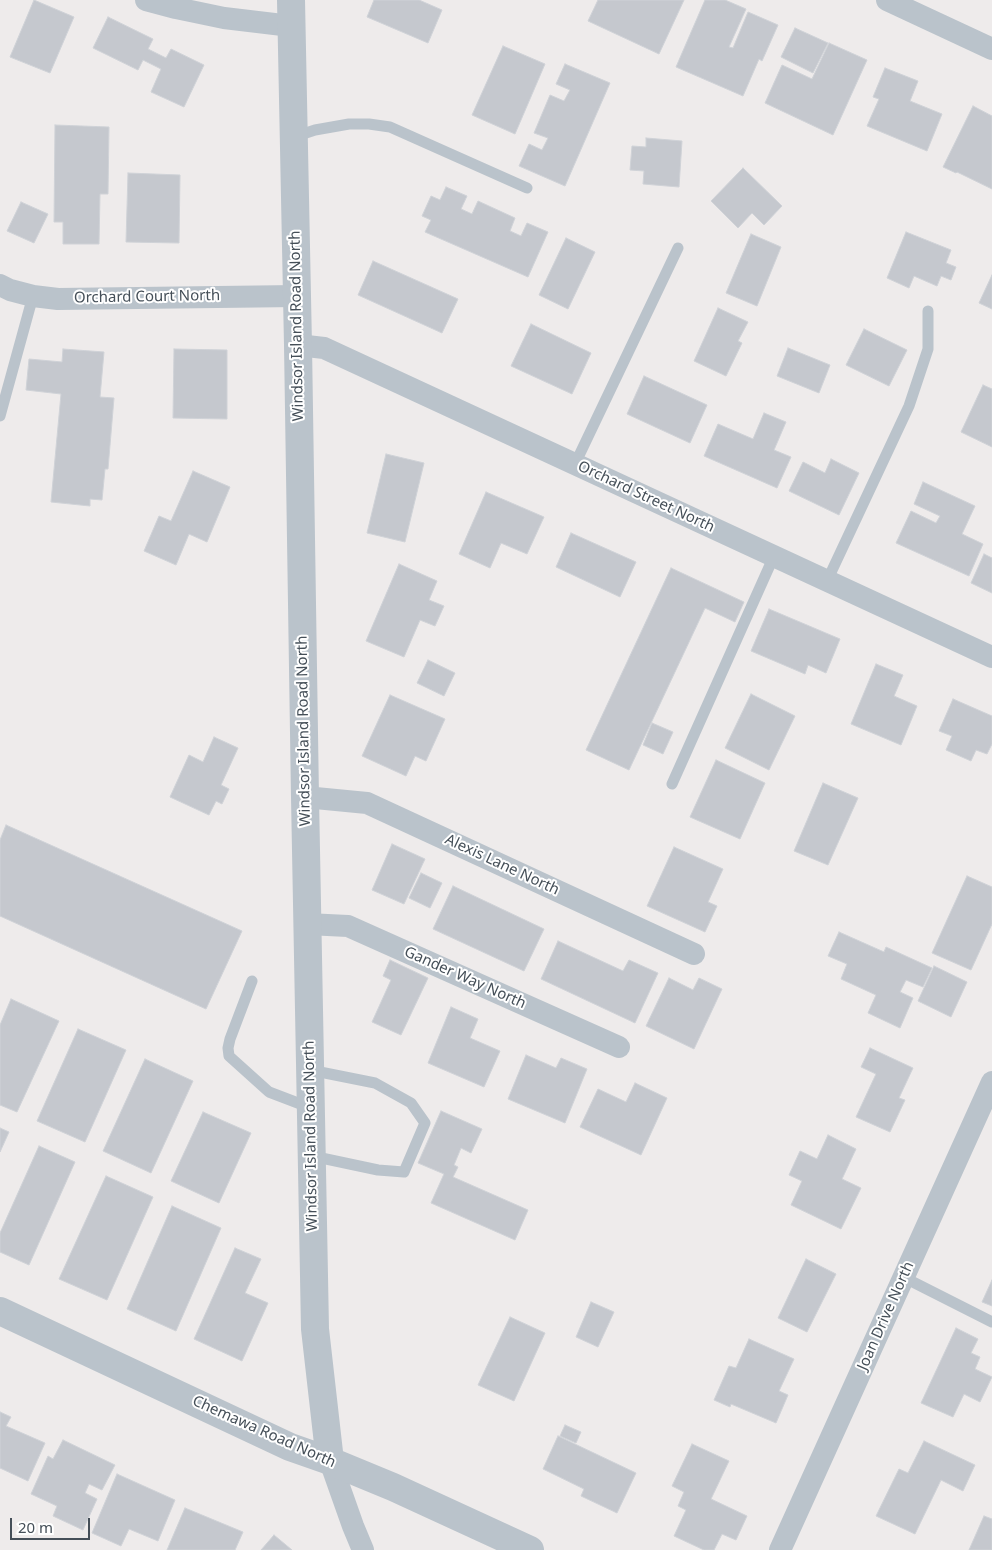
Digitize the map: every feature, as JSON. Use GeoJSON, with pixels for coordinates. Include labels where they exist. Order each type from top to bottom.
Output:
{"type":"FeatureCollection","features":[{"type":"Feature","properties":{"kind":"street"},"geometry":{"type":"LineString","coordinates":[[146,0],[224,18],[291,13]]}},
{"type":"Feature","properties":{"kind":"street"},"geometry":{"type":"LineString","coordinates":[[887,0],[992,49]]}},
{"type":"Feature","properties":{"kind":"street","name":"Windsor Island Road North"},"geometry":{"type":"LineString","coordinates":[[291,13],[315,1329],[330,1461]]}},
{"type":"Feature","properties":{"kind":"street","name":"Orchard Court North"},"geometry":{"type":"LineString","coordinates":[[0,285],[10,290],[33,296],[58,298],[297,296]]}},
{"type":"Feature","properties":{"kind":"street","name":"Orchard Street North"},"geometry":{"type":"LineString","coordinates":[[298,345],[324,348],[992,657]]}},
{"type":"Feature","properties":{"kind":"street","name":"Alexis Lane North"},"geometry":{"type":"LineString","coordinates":[[305,797],[367,803],[694,954]]}},
{"type":"Feature","properties":{"kind":"street","name":"Gander Way North"},"geometry":{"type":"LineString","coordinates":[[307,924],[348,926],[619,1047]]}},
{"type":"Feature","properties":{"kind":"street","name":"Joan Drive North"},"geometry":{"type":"LineString","coordinates":[[780,1550],[992,1082]]}},
{"type":"Feature","properties":{"kind":"street","name":"Chemawa Road North"},"geometry":{"type":"LineString","coordinates":[[0,1311],[290,1447],[393,1487],[530,1550]]}},
{"type":"Feature","properties":{"kind":"street"},"geometry":{"type":"LineString","coordinates":[[330,1461],[363,1550]]}},
{"type":"Feature","properties":{"kind":"lane"},"geometry":{"type":"LineString","coordinates":[[294,137],[315,130],[349,124],[390,127],[527,188]]}},
{"type":"Feature","properties":{"kind":"lane"},"geometry":{"type":"LineString","coordinates":[[575,464],[678,248]]}},
{"type":"Feature","properties":{"kind":"lane"},"geometry":{"type":"LineString","coordinates":[[0,416],[33,296]]}},
{"type":"Feature","properties":{"kind":"lane"},"geometry":{"type":"LineString","coordinates":[[827,581],[909,406],[928,349],[928,310]]}},
{"type":"Feature","properties":{"kind":"lane"},"geometry":{"type":"LineString","coordinates":[[672,784],[774,556]]}},
{"type":"Feature","properties":{"kind":"lane"},"geometry":{"type":"LineString","coordinates":[[252,981],[230,1039],[228,1056],[269,1092],[311,1108]]}},
{"type":"Feature","properties":{"kind":"lane"},"geometry":{"type":"LineString","coordinates":[[310,1070],[375,1083],[411,1103],[425,1122],[404,1172],[378,1170],[312,1156]]}},
{"type":"Feature","properties":{"kind":"lane"},"geometry":{"type":"LineString","coordinates":[[904,1277],[992,1322]]}},
{"type":"Feature","properties":{"kind":"building"},"geometry":{"type":"Polygon","coordinates":[[[34,0],[74,17],[50,73],[10,57],[34,0]]]}},
{"type":"Feature","properties":{"kind":"building"},"geometry":{"type":"Polygon","coordinates":[[[374,0],[419,0],[442,10],[428,43],[367,17],[374,0]]]}},
{"type":"Feature","properties":{"kind":"building"},"geometry":{"type":"Polygon","coordinates":[[[598,0],[684,0],[659,54],[588,21],[598,0]]]}},
{"type":"Feature","properties":{"kind":"building"},"geometry":{"type":"Polygon","coordinates":[[[705,0],[725,0],[746,9],[729,47],[733,48],[748,12],[778,25],[762,61],[759,59],[743,96],[676,67],[705,0]]]}},
{"type":"Feature","properties":{"kind":"building"},"geometry":{"type":"Polygon","coordinates":[[[108,17],[153,39],[148,49],[166,58],[171,49],[204,65],[184,107],[151,92],[161,69],[143,60],[138,70],[93,48],[108,17]]]}},
{"type":"Feature","properties":{"kind":"building"},"geometry":{"type":"Polygon","coordinates":[[[795,28],[828,43],[813,73],[781,57],[795,28]]]}},
{"type":"Feature","properties":{"kind":"building"},"geometry":{"type":"Polygon","coordinates":[[[829,43],[867,60],[833,135],[765,103],[782,65],[812,79],[829,43]]]}},
{"type":"Feature","properties":{"kind":"building"},"geometry":{"type":"Polygon","coordinates":[[[503,46],[545,64],[515,134],[472,115],[503,46]]]}},
{"type":"Feature","properties":{"kind":"building"},"geometry":{"type":"Polygon","coordinates":[[[565,64],[610,83],[565,186],[519,166],[529,144],[542,150],[548,138],[534,133],[550,95],[564,101],[570,90],[556,84],[565,64]]]}},
{"type":"Feature","properties":{"kind":"building"},"geometry":{"type":"Polygon","coordinates":[[[885,68],[918,81],[910,101],[942,114],[927,151],[867,126],[879,99],[873,97],[885,68]]]}},
{"type":"Feature","properties":{"kind":"building"},"geometry":{"type":"Polygon","coordinates":[[[973,106],[992,116],[992,189],[943,167],[973,106]]]}},
{"type":"Feature","properties":{"kind":"building"},"geometry":{"type":"Polygon","coordinates":[[[55,125],[109,127],[108,194],[100,194],[99,244],[63,244],[63,222],[54,222],[55,125]]]}},
{"type":"Feature","properties":{"kind":"building"},"geometry":{"type":"Polygon","coordinates":[[[646,138],[682,141],[679,187],[643,184],[644,171],[630,170],[632,146],[646,147],[646,138]]]}},
{"type":"Feature","properties":{"kind":"building"},"geometry":{"type":"Polygon","coordinates":[[[743,168],[782,206],[764,225],[752,213],[738,228],[711,201],[743,168]]]}},
{"type":"Feature","properties":{"kind":"building"},"geometry":{"type":"Polygon","coordinates":[[[128,173],[180,175],[179,243],[126,242],[128,173]]]}},
{"type":"Feature","properties":{"kind":"building"},"geometry":{"type":"Polygon","coordinates":[[[446,187],[467,196],[461,209],[472,214],[478,201],[515,218],[510,231],[521,236],[527,223],[548,232],[528,277],[425,232],[431,220],[422,216],[431,196],[440,200],[446,187]]]}},
{"type":"Feature","properties":{"kind":"building"},"geometry":{"type":"Polygon","coordinates":[[[21,202],[48,214],[34,243],[7,231],[21,202]]]}},
{"type":"Feature","properties":{"kind":"building"},"geometry":{"type":"Polygon","coordinates":[[[906,232],[951,250],[946,263],[956,267],[951,280],[941,276],[937,286],[914,276],[909,288],[887,278],[906,232]]]}},
{"type":"Feature","properties":{"kind":"building"},"geometry":{"type":"Polygon","coordinates":[[[751,234],[781,247],[757,306],[726,293],[751,234]]]}},
{"type":"Feature","properties":{"kind":"building"},"geometry":{"type":"Polygon","coordinates":[[[566,238],[595,252],[568,309],[539,295],[566,238]]]}},
{"type":"Feature","properties":{"kind":"building"},"geometry":{"type":"Polygon","coordinates":[[[373,261],[458,299],[442,333],[358,295],[373,261]]]}},
{"type":"Feature","properties":{"kind":"building"},"geometry":{"type":"Polygon","coordinates":[[[992,275],[992,309],[979,303],[992,275]]]}},
{"type":"Feature","properties":{"kind":"building"},"geometry":{"type":"Polygon","coordinates":[[[718,308],[748,322],[738,341],[742,343],[726,376],[694,361],[718,308]]]}},
{"type":"Feature","properties":{"kind":"building"},"geometry":{"type":"Polygon","coordinates":[[[531,324],[591,353],[572,394],[511,366],[531,324]]]}},
{"type":"Feature","properties":{"kind":"building"},"geometry":{"type":"Polygon","coordinates":[[[864,329],[907,350],[889,386],[846,365],[864,329]]]}},
{"type":"Feature","properties":{"kind":"building"},"geometry":{"type":"Polygon","coordinates":[[[788,348],[830,365],[819,393],[777,376],[788,348]]]}},
{"type":"Feature","properties":{"kind":"building"},"geometry":{"type":"Polygon","coordinates":[[[63,349],[104,352],[100,397],[114,398],[108,469],[105,469],[102,500],[90,499],[90,506],[51,502],[61,394],[26,390],[29,359],[62,362],[63,349]]]}},
{"type":"Feature","properties":{"kind":"building"},"geometry":{"type":"Polygon","coordinates":[[[174,349],[227,350],[227,419],[173,418],[174,349]]]}},
{"type":"Feature","properties":{"kind":"building"},"geometry":{"type":"Polygon","coordinates":[[[644,376],[707,405],[690,443],[627,414],[644,376]]]}},
{"type":"Feature","properties":{"kind":"building"},"geometry":{"type":"Polygon","coordinates":[[[983,385],[992,389],[992,447],[961,432],[983,385]]]}},
{"type":"Feature","properties":{"kind":"building"},"geometry":{"type":"Polygon","coordinates":[[[764,413],[786,422],[774,450],[791,457],[777,488],[704,456],[718,424],[753,439],[764,413]]]}},
{"type":"Feature","properties":{"kind":"building"},"geometry":{"type":"Polygon","coordinates":[[[386,454],[424,463],[405,542],[367,533],[386,454]]]}},
{"type":"Feature","properties":{"kind":"building"},"geometry":{"type":"Polygon","coordinates":[[[831,459],[859,473],[839,515],[789,491],[803,462],[825,473],[831,459]]]}},
{"type":"Feature","properties":{"kind":"building"},"geometry":{"type":"Polygon","coordinates":[[[193,471],[230,487],[207,542],[189,534],[176,565],[144,551],[159,516],[171,521],[193,471]]]}},
{"type":"Feature","properties":{"kind":"building"},"geometry":{"type":"Polygon","coordinates":[[[923,482],[975,506],[962,534],[983,544],[969,576],[896,543],[911,511],[936,523],[940,516],[914,504],[923,482]]]}},
{"type":"Feature","properties":{"kind":"building"},"geometry":{"type":"Polygon","coordinates":[[[486,492],[544,517],[527,554],[501,543],[490,568],[459,554],[486,492]]]}},
{"type":"Feature","properties":{"kind":"building"},"geometry":{"type":"Polygon","coordinates":[[[571,533],[636,562],[620,597],[556,567],[571,533]]]}},
{"type":"Feature","properties":{"kind":"building"},"geometry":{"type":"Polygon","coordinates":[[[984,554],[992,558],[992,593],[971,583],[984,554]]]}},
{"type":"Feature","properties":{"kind":"building"},"geometry":{"type":"Polygon","coordinates":[[[399,564],[437,581],[429,600],[444,606],[435,626],[420,620],[404,657],[366,641],[399,564]]]}},
{"type":"Feature","properties":{"kind":"building"},"geometry":{"type":"Polygon","coordinates":[[[671,568],[744,602],[735,622],[705,608],[629,770],[586,750],[671,568]]]}},
{"type":"Feature","properties":{"kind":"building"},"geometry":{"type":"Polygon","coordinates":[[[769,609],[840,639],[826,673],[808,665],[805,674],[751,651],[769,609]]]}},
{"type":"Feature","properties":{"kind":"building"},"geometry":{"type":"Polygon","coordinates":[[[428,660],[455,673],[444,696],[417,683],[428,660]]]}},
{"type":"Feature","properties":{"kind":"building"},"geometry":{"type":"Polygon","coordinates":[[[876,664],[903,675],[894,696],[917,706],[901,745],[851,724],[876,664]]]}},
{"type":"Feature","properties":{"kind":"building"},"geometry":{"type":"Polygon","coordinates":[[[751,694],[795,716],[769,770],[725,748],[751,694]]]}},
{"type":"Feature","properties":{"kind":"building"},"geometry":{"type":"Polygon","coordinates":[[[390,695],[445,719],[426,761],[415,756],[406,776],[362,756],[390,695]]]}},
{"type":"Feature","properties":{"kind":"building"},"geometry":{"type":"Polygon","coordinates":[[[953,699],[992,716],[992,744],[987,754],[976,750],[971,761],[946,750],[952,736],[939,731],[953,699]]]}},
{"type":"Feature","properties":{"kind":"building"},"geometry":{"type":"Polygon","coordinates":[[[652,723],[673,732],[663,754],[643,745],[652,723]]]}},
{"type":"Feature","properties":{"kind":"building"},"geometry":{"type":"Polygon","coordinates":[[[214,737],[238,748],[221,785],[229,789],[222,804],[216,801],[209,815],[170,797],[189,755],[203,762],[214,737]]]}},
{"type":"Feature","properties":{"kind":"building"},"geometry":{"type":"Polygon","coordinates":[[[716,760],[765,783],[740,839],[690,817],[716,760]]]}},
{"type":"Feature","properties":{"kind":"building"},"geometry":{"type":"Polygon","coordinates":[[[823,783],[858,798],[828,865],[794,851],[823,783]]]}},
{"type":"Feature","properties":{"kind":"building"},"geometry":{"type":"Polygon","coordinates":[[[6,825],[242,931],[206,1009],[0,916],[0,840],[6,825]]]}},
{"type":"Feature","properties":{"kind":"building"},"geometry":{"type":"Polygon","coordinates":[[[392,844],[425,859],[404,904],[372,890],[392,844]]]}},
{"type":"Feature","properties":{"kind":"building"},"geometry":{"type":"Polygon","coordinates":[[[674,847],[723,869],[708,902],[717,906],[705,932],[647,906],[674,847]]]}},
{"type":"Feature","properties":{"kind":"building"},"geometry":{"type":"Polygon","coordinates":[[[421,873],[442,883],[430,908],[409,898],[421,873]]]}},
{"type":"Feature","properties":{"kind":"building"},"geometry":{"type":"Polygon","coordinates":[[[967,876],[992,887],[992,924],[971,970],[932,953],[967,876]]]}},
{"type":"Feature","properties":{"kind":"building"},"geometry":{"type":"Polygon","coordinates":[[[453,886],[544,929],[524,971],[433,929],[453,886]]]}},
{"type":"Feature","properties":{"kind":"building"},"geometry":{"type":"Polygon","coordinates":[[[839,932],[884,952],[886,947],[932,968],[923,987],[906,980],[900,992],[913,998],[900,1028],[868,1013],[876,995],[841,979],[847,964],[828,956],[839,932]]]}},
{"type":"Feature","properties":{"kind":"building"},"geometry":{"type":"Polygon","coordinates":[[[558,941],[623,971],[629,960],[658,973],[635,1023],[541,979],[558,941]]]}},
{"type":"Feature","properties":{"kind":"building"},"geometry":{"type":"Polygon","coordinates":[[[390,960],[428,978],[401,1035],[372,1022],[391,980],[383,976],[390,960]]]}},
{"type":"Feature","properties":{"kind":"building"},"geometry":{"type":"Polygon","coordinates":[[[934,966],[967,982],[951,1017],[918,1001],[934,966]]]}},
{"type":"Feature","properties":{"kind":"building"},"geometry":{"type":"Polygon","coordinates":[[[669,978],[693,990],[699,978],[722,989],[694,1049],[646,1026],[669,978]]]}},
{"type":"Feature","properties":{"kind":"building"},"geometry":{"type":"Polygon","coordinates":[[[11,999],[59,1021],[17,1112],[0,1105],[0,1025],[11,999]]]}},
{"type":"Feature","properties":{"kind":"building"},"geometry":{"type":"Polygon","coordinates":[[[451,1007],[478,1019],[470,1038],[500,1051],[484,1087],[428,1063],[451,1007]]]}},
{"type":"Feature","properties":{"kind":"building"},"geometry":{"type":"Polygon","coordinates":[[[78,1029],[126,1050],[85,1142],[37,1121],[78,1029]]]}},
{"type":"Feature","properties":{"kind":"building"},"geometry":{"type":"Polygon","coordinates":[[[870,1048],[913,1068],[899,1098],[905,1100],[890,1132],[856,1117],[876,1074],[861,1067],[870,1048]]]}},
{"type":"Feature","properties":{"kind":"building"},"geometry":{"type":"Polygon","coordinates":[[[526,1055],[556,1068],[561,1058],[587,1069],[565,1123],[508,1099],[526,1055]]]}},
{"type":"Feature","properties":{"kind":"building"},"geometry":{"type":"Polygon","coordinates":[[[145,1059],[193,1081],[151,1173],[103,1151],[145,1059]]]}},
{"type":"Feature","properties":{"kind":"building"},"geometry":{"type":"Polygon","coordinates":[[[635,1083],[667,1098],[641,1155],[580,1127],[598,1089],[626,1102],[635,1083]]]}},
{"type":"Feature","properties":{"kind":"building"},"geometry":{"type":"Polygon","coordinates":[[[441,1111],[482,1129],[471,1153],[461,1148],[454,1165],[458,1167],[453,1177],[528,1210],[515,1240],[431,1203],[444,1174],[418,1163],[441,1111]]]}},
{"type":"Feature","properties":{"kind":"building"},"geometry":{"type":"Polygon","coordinates":[[[203,1112],[251,1133],[219,1203],[171,1181],[203,1112]]]}},
{"type":"Feature","properties":{"kind":"building"},"geometry":{"type":"Polygon","coordinates":[[[0,1128],[9,1132],[0,1152],[0,1128]]]}},
{"type":"Feature","properties":{"kind":"building"},"geometry":{"type":"Polygon","coordinates":[[[828,1135],[856,1149],[842,1179],[861,1188],[841,1229],[791,1205],[802,1181],[789,1175],[800,1151],[817,1159],[828,1135]]]}},
{"type":"Feature","properties":{"kind":"building"},"geometry":{"type":"Polygon","coordinates":[[[39,1146],[75,1162],[29,1265],[0,1252],[0,1233],[39,1146]]]}},
{"type":"Feature","properties":{"kind":"building"},"geometry":{"type":"Polygon","coordinates":[[[106,1176],[153,1197],[107,1300],[59,1279],[106,1176]]]}},
{"type":"Feature","properties":{"kind":"building"},"geometry":{"type":"Polygon","coordinates":[[[172,1206],[221,1228],[176,1331],[127,1309],[172,1206]]]}},
{"type":"Feature","properties":{"kind":"building"},"geometry":{"type":"Polygon","coordinates":[[[235,1248],[261,1259],[245,1293],[268,1303],[242,1361],[194,1339],[235,1248]]]}},
{"type":"Feature","properties":{"kind":"building"},"geometry":{"type":"Polygon","coordinates":[[[806,1259],[836,1274],[807,1332],[778,1318],[806,1259]]]}},
{"type":"Feature","properties":{"kind":"building"},"geometry":{"type":"Polygon","coordinates":[[[992,1280],[992,1306],[982,1302],[992,1280]]]}},
{"type":"Feature","properties":{"kind":"building"},"geometry":{"type":"Polygon","coordinates":[[[591,1302],[614,1312],[598,1347],[576,1337],[591,1302]]]}},
{"type":"Feature","properties":{"kind":"building"},"geometry":{"type":"Polygon","coordinates":[[[510,1317],[545,1333],[514,1401],[478,1385],[510,1317]]]}},
{"type":"Feature","properties":{"kind":"building"},"geometry":{"type":"Polygon","coordinates":[[[956,1328],[978,1339],[971,1353],[980,1357],[975,1369],[992,1377],[980,1402],[964,1394],[953,1417],[921,1403],[956,1328]]]}},
{"type":"Feature","properties":{"kind":"building"},"geometry":{"type":"Polygon","coordinates":[[[749,1339],[794,1359],[779,1391],[788,1395],[776,1423],[731,1404],[730,1407],[714,1400],[729,1366],[736,1368],[749,1339]]]}},
{"type":"Feature","properties":{"kind":"building"},"geometry":{"type":"Polygon","coordinates":[[[0,1412],[11,1417],[6,1426],[45,1443],[28,1481],[0,1468],[0,1412]]]}},
{"type":"Feature","properties":{"kind":"building"},"geometry":{"type":"Polygon","coordinates":[[[565,1425],[581,1432],[576,1443],[560,1436],[565,1425]]]}},
{"type":"Feature","properties":{"kind":"building"},"geometry":{"type":"Polygon","coordinates":[[[558,1436],[636,1473],[617,1513],[581,1496],[584,1489],[543,1469],[558,1436]]]}},
{"type":"Feature","properties":{"kind":"building"},"geometry":{"type":"Polygon","coordinates":[[[63,1440],[115,1465],[102,1490],[89,1484],[85,1493],[97,1499],[83,1530],[53,1516],[57,1506],[31,1494],[48,1456],[53,1459],[63,1440]]]}},
{"type":"Feature","properties":{"kind":"building"},"geometry":{"type":"Polygon","coordinates":[[[924,1441],[975,1465],[963,1491],[941,1480],[915,1534],[876,1516],[899,1469],[908,1473],[924,1441]]]}},
{"type":"Feature","properties":{"kind":"building"},"geometry":{"type":"Polygon","coordinates":[[[692,1444],[729,1461],[711,1499],[747,1516],[736,1540],[722,1534],[714,1550],[704,1550],[674,1536],[686,1510],[678,1506],[684,1492],[672,1486],[692,1444]]]}},
{"type":"Feature","properties":{"kind":"building"},"geometry":{"type":"Polygon","coordinates":[[[117,1474],[175,1500],[158,1541],[129,1529],[121,1546],[92,1533],[117,1474]]]}},
{"type":"Feature","properties":{"kind":"building"},"geometry":{"type":"Polygon","coordinates":[[[185,1508],[243,1532],[235,1550],[167,1550],[185,1508]]]}},
{"type":"Feature","properties":{"kind":"building"},"geometry":{"type":"Polygon","coordinates":[[[984,1516],[992,1519],[992,1550],[969,1550],[984,1516]]]}},
{"type":"Feature","properties":{"kind":"building"},"geometry":{"type":"Polygon","coordinates":[[[274,1535],[292,1550],[261,1550],[274,1535]]]}}]}
